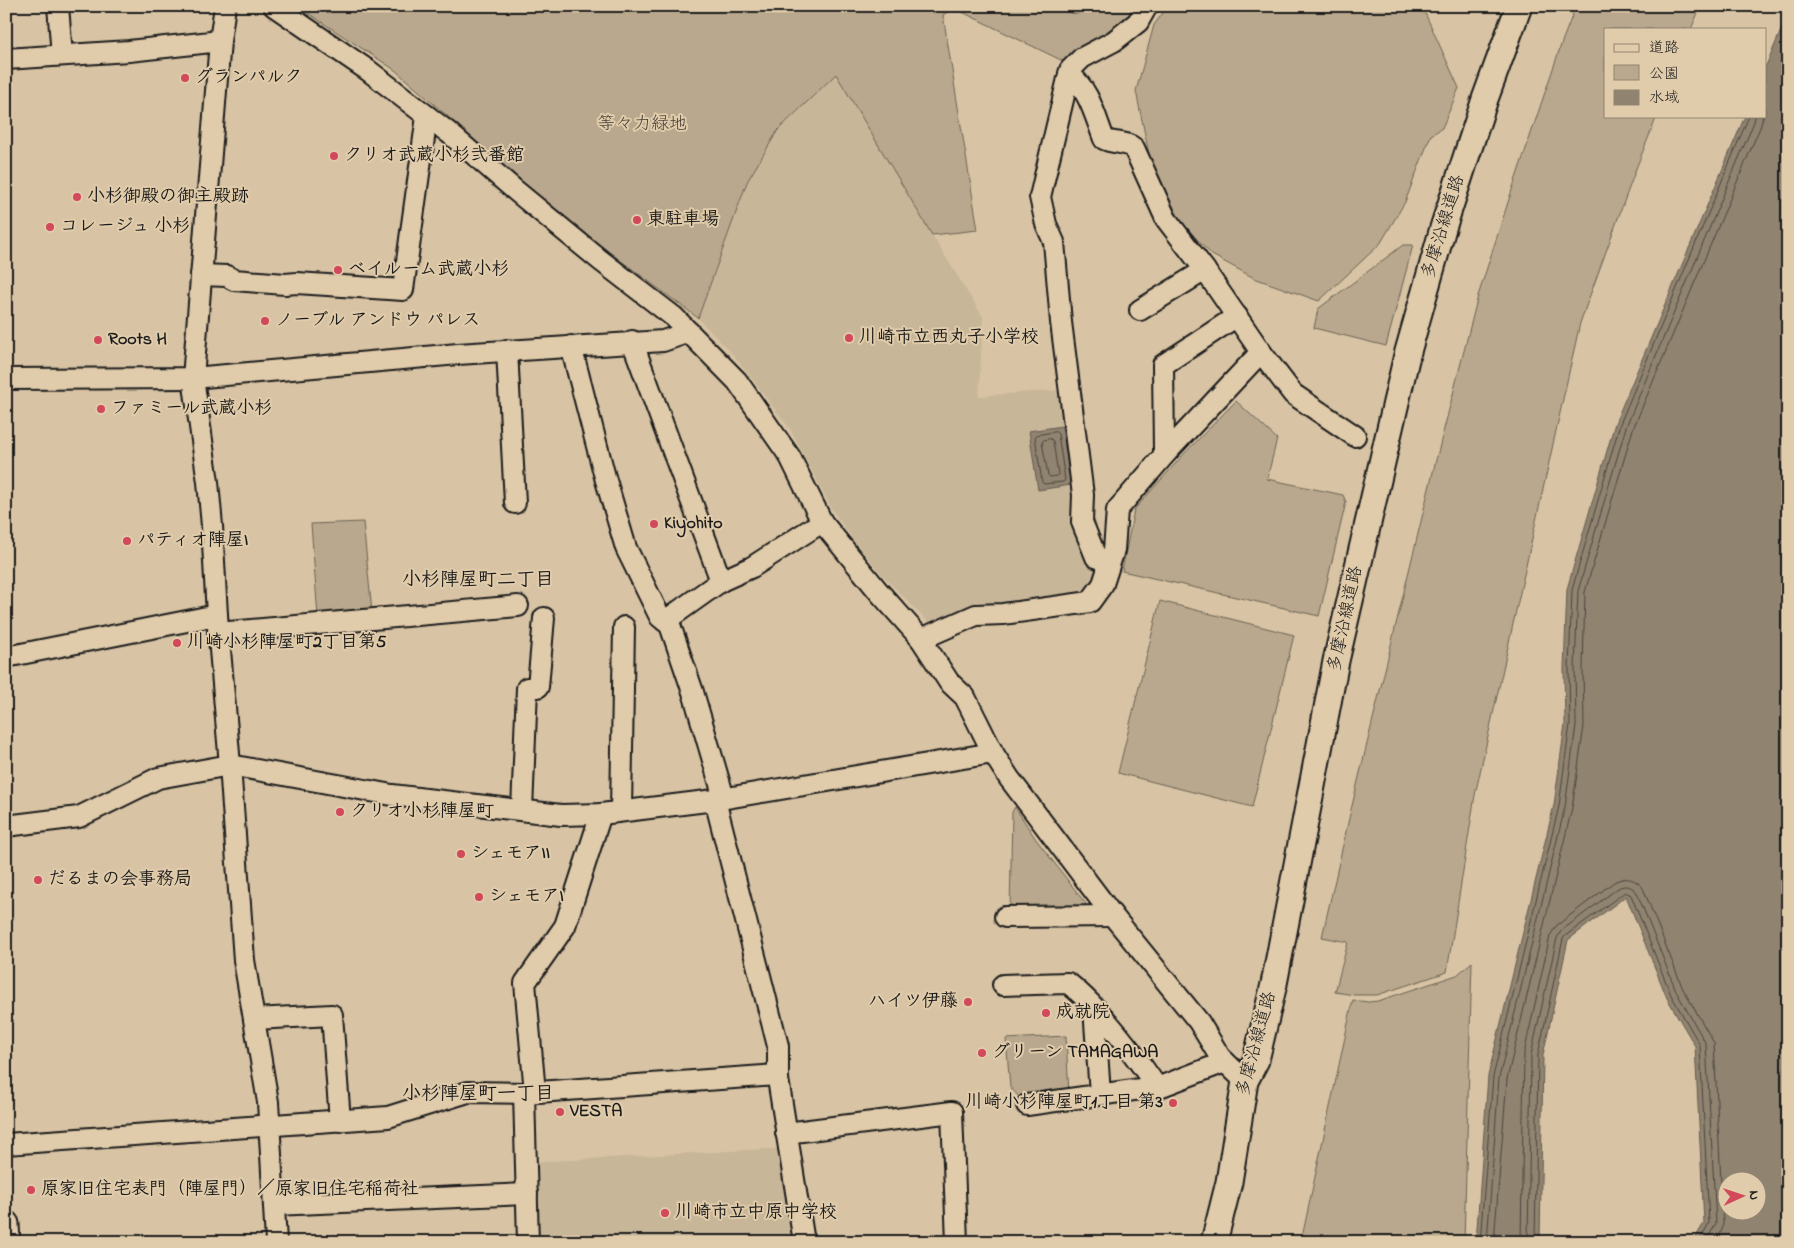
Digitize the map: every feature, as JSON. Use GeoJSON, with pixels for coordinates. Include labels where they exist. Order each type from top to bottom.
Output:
{"type":"FeatureCollection","features":[{"type":"Feature","properties":{"kind":"main road","name":"多摩沿線道路"},"geometry":{"type":"LineString","coordinates":[[1214,1242],[1229,1182],[1245,1081],[1256,1060],[1274,984],[1336,661],[1407,355],[1443,228],[1485,99],[1519,6]]}},
{"type":"Feature","properties":{"kind":"main road"},"geometry":{"type":"LineString","coordinates":[[6,1224],[8,1242]]}},
{"type":"Feature","properties":{"kind":"street"},"geometry":{"type":"LineString","coordinates":[[58,6],[61,55]]}},
{"type":"Feature","properties":{"kind":"street"},"geometry":{"type":"LineString","coordinates":[[225,6],[220,40],[193,378],[208,482],[212,526],[217,624],[230,765],[244,960],[268,1102],[276,1242]]}},
{"type":"Feature","properties":{"kind":"street"},"geometry":{"type":"LineString","coordinates":[[274,6],[368,71],[427,116],[600,260],[674,317],[737,381],[790,456],[822,522],[920,639],[949,682],[965,697],[993,753],[1009,778],[1113,916],[1199,1022],[1220,1057],[1245,1081]]}},
{"type":"Feature","properties":{"kind":"street"},"geometry":{"type":"LineString","coordinates":[[1107,568],[1105,560],[1096,557],[1082,522],[1083,495],[1061,322],[1054,242],[1046,224],[1040,196],[1070,70],[1082,58],[1114,42],[1138,22],[1147,6]]}},
{"type":"Feature","properties":{"kind":"street"},"geometry":{"type":"LineString","coordinates":[[6,59],[129,50],[220,40]]}},
{"type":"Feature","properties":{"kind":"street"},"geometry":{"type":"LineString","coordinates":[[1069,74],[1077,80],[1085,92],[1104,139],[1108,142],[1130,145],[1134,148],[1166,218],[1205,270],[1261,352],[1294,394],[1355,436]]}},
{"type":"Feature","properties":{"kind":"street"},"geometry":{"type":"LineString","coordinates":[[201,275],[227,276],[234,280],[284,284],[297,283],[403,290],[427,116]]}},
{"type":"Feature","properties":{"kind":"street"},"geometry":{"type":"LineString","coordinates":[[1140,310],[1205,270]]}},
{"type":"Feature","properties":{"kind":"street"},"geometry":{"type":"LineString","coordinates":[[1167,452],[1164,450],[1163,365],[1237,316]]}},
{"type":"Feature","properties":{"kind":"street"},"geometry":{"type":"LineString","coordinates":[[6,378],[193,378],[507,350],[664,341],[689,332]]}},
{"type":"Feature","properties":{"kind":"street"},"geometry":{"type":"LineString","coordinates":[[632,342],[722,581]]}},
{"type":"Feature","properties":{"kind":"street"},"geometry":{"type":"LineString","coordinates":[[572,346],[602,468],[626,548],[660,617],[670,625],[693,692],[778,1046],[777,1074],[804,1242]]}},
{"type":"Feature","properties":{"kind":"street"},"geometry":{"type":"LineString","coordinates":[[507,350],[514,503]]}},
{"type":"Feature","properties":{"kind":"street"},"geometry":{"type":"LineString","coordinates":[[920,639],[976,615],[1003,614],[1090,602],[1103,584],[1114,550],[1117,510],[1167,452],[1261,352]]}},
{"type":"Feature","properties":{"kind":"street"},"geometry":{"type":"LineString","coordinates":[[665,621],[722,581],[752,567],[822,522]]}},
{"type":"Feature","properties":{"kind":"street"},"geometry":{"type":"LineString","coordinates":[[6,657],[217,624],[518,606]]}},
{"type":"Feature","properties":{"kind":"street"},"geometry":{"type":"LineString","coordinates":[[522,810],[527,688],[538,687],[544,618]]}},
{"type":"Feature","properties":{"kind":"street"},"geometry":{"type":"LineString","coordinates":[[621,811],[624,627]]}},
{"type":"Feature","properties":{"kind":"street"},"geometry":{"type":"LineString","coordinates":[[6,826],[79,817],[158,778],[230,765],[392,794],[561,815],[601,814],[720,799],[993,753]]}},
{"type":"Feature","properties":{"kind":"street"},"geometry":{"type":"LineString","coordinates":[[528,1242],[529,1092],[525,983],[565,926],[601,814]]}},
{"type":"Feature","properties":{"kind":"street"},"geometry":{"type":"LineString","coordinates":[[1005,917],[1113,916]]}},
{"type":"Feature","properties":{"kind":"street"},"geometry":{"type":"LineString","coordinates":[[1003,985],[1068,983],[1082,994],[1094,1008],[1140,1062],[1156,1086]]}},
{"type":"Feature","properties":{"kind":"street"},"geometry":{"type":"LineString","coordinates":[[1094,1008],[1100,1094]]}},
{"type":"Feature","properties":{"kind":"street"},"geometry":{"type":"LineString","coordinates":[[254,1019],[332,1015],[340,1121]]}},
{"type":"Feature","properties":{"kind":"street"},"geometry":{"type":"LineString","coordinates":[[1027,1105],[1162,1086],[1225,1062]]}},
{"type":"Feature","properties":{"kind":"street"},"geometry":{"type":"LineString","coordinates":[[6,1144],[388,1118],[468,1092],[529,1092],[777,1074]]}},
{"type":"Feature","properties":{"kind":"street"},"geometry":{"type":"LineString","coordinates":[[786,1133],[952,1112],[957,1242]]}},
{"type":"Feature","properties":{"kind":"street"},"geometry":{"type":"LineString","coordinates":[[274,1205],[527,1194]]}},
{"type":"Feature","properties":{"kind":"shaded area","name":"川崎市立西丸子小学校"},"geometry":{"type":"Polygon","coordinates":[[[837,73],[932,235],[983,317],[979,396],[1061,390],[1080,526],[1099,574],[1082,598],[990,610],[982,604],[930,624],[885,578],[853,540],[831,508],[790,429],[735,357],[698,318],[747,182],[778,130],[837,73]]]}},
{"type":"Feature","properties":{"kind":"shaded area","name":"川崎市立中原中学校"},"geometry":{"type":"Polygon","coordinates":[[[784,1148],[798,1242],[537,1242],[535,1162],[784,1148]]]}},
{"type":"Feature","properties":{"kind":"green space","name":"等々力緑地"},"geometry":{"type":"Polygon","coordinates":[[[297,6],[1140,6],[1125,25],[1067,63],[954,8],[943,15],[978,230],[932,235],[836,74],[778,130],[747,182],[698,318],[612,254],[526,185],[395,70],[297,6]]]}},
{"type":"Feature","properties":{"kind":"green space"},"geometry":{"type":"Polygon","coordinates":[[[1168,6],[1389,6],[1425,13],[1459,88],[1442,128],[1431,135],[1405,202],[1380,244],[1319,301],[1254,278],[1212,255],[1181,222],[1150,159],[1136,91],[1154,25],[1168,6]]]}},
{"type":"Feature","properties":{"kind":"green space"},"geometry":{"type":"Polygon","coordinates":[[[1576,6],[1701,6],[1691,28],[1604,28],[1604,118],[1656,118],[1580,323],[1475,795],[1447,972],[1377,995],[1354,995],[1335,992],[1348,942],[1322,937],[1350,814],[1478,296],[1563,39],[1576,6]]]}},
{"type":"Feature","properties":{"kind":"green space"},"geometry":{"type":"Polygon","coordinates":[[[1403,245],[1413,245],[1386,346],[1314,328],[1318,309],[1403,245]]]}},
{"type":"Feature","properties":{"kind":"green space"},"geometry":{"type":"Polygon","coordinates":[[[1236,401],[1277,439],[1267,479],[1343,495],[1346,502],[1319,616],[1122,571],[1134,510],[1184,454],[1236,401]]]}},
{"type":"Feature","properties":{"kind":"green space"},"geometry":{"type":"Polygon","coordinates":[[[363,522],[372,612],[318,617],[311,524],[363,522]]]}},
{"type":"Feature","properties":{"kind":"green space"},"geometry":{"type":"Polygon","coordinates":[[[1160,601],[1294,635],[1252,807],[1118,773],[1160,601]]]}},
{"type":"Feature","properties":{"kind":"green space"},"geometry":{"type":"Polygon","coordinates":[[[1015,807],[1035,838],[1089,908],[1010,913],[1012,812],[1015,807]]]}},
{"type":"Feature","properties":{"kind":"green space"},"geometry":{"type":"Polygon","coordinates":[[[1472,962],[1464,1242],[1301,1242],[1353,1000],[1378,1001],[1457,975],[1472,962]]]}},
{"type":"Feature","properties":{"kind":"green space"},"geometry":{"type":"Polygon","coordinates":[[[1066,1036],[1069,1096],[1021,1099],[1010,1087],[1006,1039],[1066,1036]]]}},
{"type":"Feature","properties":{"kind":"water"},"geometry":{"type":"Polygon","coordinates":[[[1039,6],[1081,6],[1082,11],[1077,14],[1039,6]]]}},
{"type":"Feature","properties":{"kind":"water"},"geometry":{"type":"Polygon","coordinates":[[[1788,14],[1788,1242],[1693,1242],[1704,1223],[1695,1046],[1667,998],[1626,896],[1568,940],[1543,1055],[1540,1242],[1476,1242],[1488,1076],[1554,805],[1565,724],[1564,668],[1567,589],[1615,423],[1744,118],[1766,118],[1766,66],[1788,14]]]}},
{"type":"Feature","properties":{"kind":"water"},"geometry":{"type":"Polygon","coordinates":[[[1062,426],[1071,485],[1038,490],[1029,431],[1062,426]]]}},
{"type":"Feature","properties":{"kind":"place","name":"グランパルク"},"geometry":{"type":"Point","coordinates":[185,78]}},
{"type":"Feature","properties":{"kind":"place","name":"クリオ武蔵小杉弐番館"},"geometry":{"type":"Point","coordinates":[334,156]}},
{"type":"Feature","properties":{"kind":"place","name":"小杉御殿の御主殿跡"},"geometry":{"type":"Point","coordinates":[77,197]}},
{"type":"Feature","properties":{"kind":"place","name":"東駐車場"},"geometry":{"type":"Point","coordinates":[637,220]}},
{"type":"Feature","properties":{"kind":"place","name":"コレージュ 小杉"},"geometry":{"type":"Point","coordinates":[50,227]}},
{"type":"Feature","properties":{"kind":"place","name":"ベイルーム武蔵小杉"},"geometry":{"type":"Point","coordinates":[338,270]}},
{"type":"Feature","properties":{"kind":"place","name":"ノーブル アンドウ パレス"},"geometry":{"type":"Point","coordinates":[265,321]}},
{"type":"Feature","properties":{"kind":"place","name":"川崎市立西丸子小学校"},"geometry":{"type":"Point","coordinates":[849,338]}},
{"type":"Feature","properties":{"kind":"place","name":"Roots H"},"geometry":{"type":"Point","coordinates":[98,340]}},
{"type":"Feature","properties":{"kind":"place","name":"ファミール武蔵小杉"},"geometry":{"type":"Point","coordinates":[101,409]}},
{"type":"Feature","properties":{"kind":"place","name":"Kiyohito"},"geometry":{"type":"Point","coordinates":[654,524]}},
{"type":"Feature","properties":{"kind":"place","name":"パティオ陣屋I"},"geometry":{"type":"Point","coordinates":[127,541]}},
{"type":"Feature","properties":{"kind":"place","name":"川崎小杉陣屋町2丁目第5"},"geometry":{"type":"Point","coordinates":[177,643]}},
{"type":"Feature","properties":{"kind":"place","name":"クリオ小杉陣屋町"},"geometry":{"type":"Point","coordinates":[340,812]}},
{"type":"Feature","properties":{"kind":"place","name":"シェモアII"},"geometry":{"type":"Point","coordinates":[461,854]}},
{"type":"Feature","properties":{"kind":"place","name":"だるまの会事務局"},"geometry":{"type":"Point","coordinates":[38,880]}},
{"type":"Feature","properties":{"kind":"place","name":"シェモアI"},"geometry":{"type":"Point","coordinates":[479,897]}},
{"type":"Feature","properties":{"kind":"place","name":"ハイツ伊藤"},"geometry":{"type":"Point","coordinates":[968,1002]}},
{"type":"Feature","properties":{"kind":"place","name":"成就院"},"geometry":{"type":"Point","coordinates":[1046,1013]}},
{"type":"Feature","properties":{"kind":"place","name":"グリーン TAMAGAWA"},"geometry":{"type":"Point","coordinates":[982,1053]}},
{"type":"Feature","properties":{"kind":"place","name":"川崎小杉陣屋町1丁目 第3"},"geometry":{"type":"Point","coordinates":[1173,1103]}},
{"type":"Feature","properties":{"kind":"place","name":"VESTA"},"geometry":{"type":"Point","coordinates":[560,1112]}},
{"type":"Feature","properties":{"kind":"place","name":"原家旧住宅表門（陣屋門）／原家旧住宅稲荷社"},"geometry":{"type":"Point","coordinates":[31,1190]}},
{"type":"Feature","properties":{"kind":"place","name":"川崎市立中原中学校"},"geometry":{"type":"Point","coordinates":[665,1213]}},
{"type":"Feature","properties":{"kind":"district","name":"小杉陣屋町二丁目"},"geometry":{"type":"Point","coordinates":[478,580]}},
{"type":"Feature","properties":{"kind":"district","name":"小杉陣屋町一丁目"},"geometry":{"type":"Point","coordinates":[478,1094]}}]}
